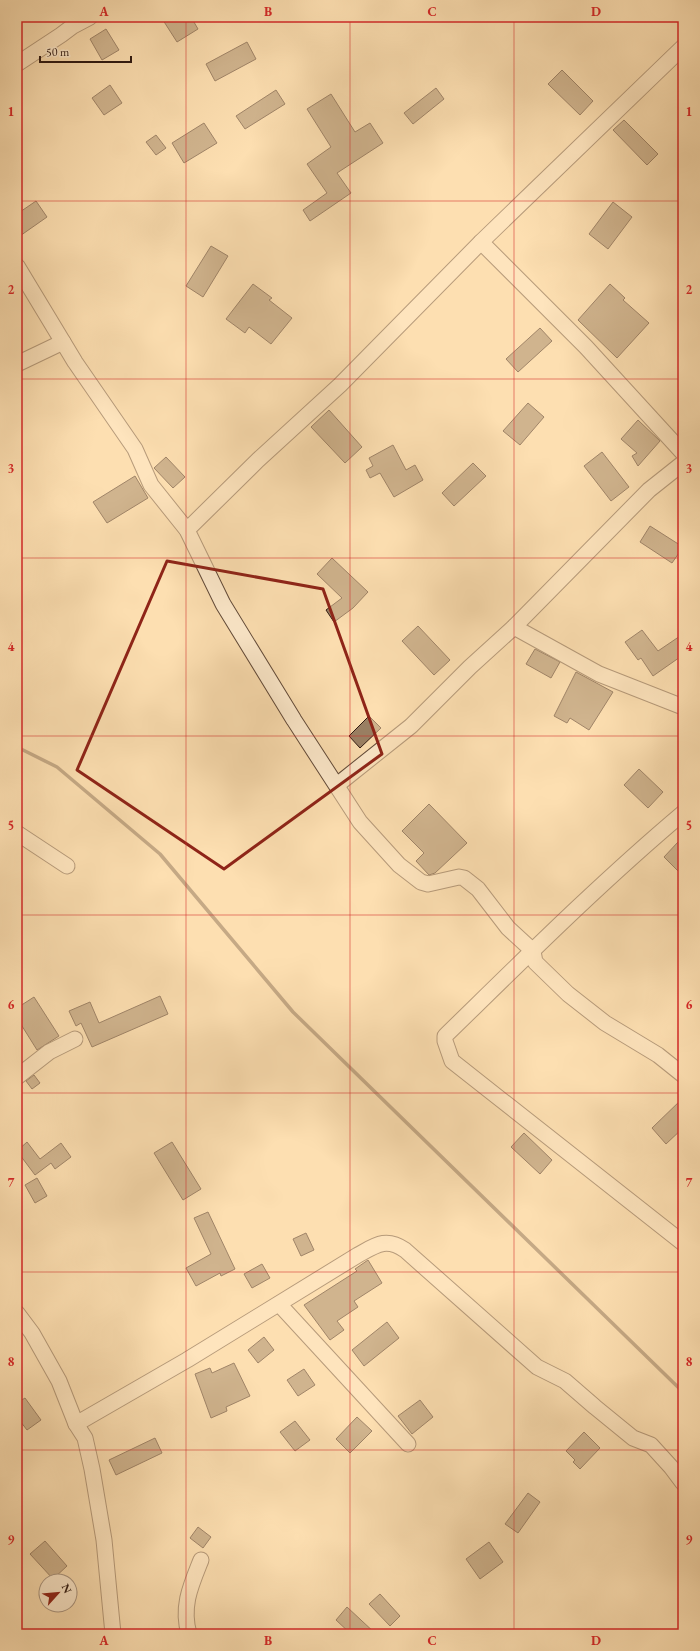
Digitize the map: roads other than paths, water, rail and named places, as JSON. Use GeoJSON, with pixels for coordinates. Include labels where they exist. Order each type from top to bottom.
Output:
{"type":"FeatureCollection","features":[{"type":"Feature","properties":{"kind":"street"},"geometry":{"type":"LineString","coordinates":[[17,64],[73,26],[90,17]]}},
{"type":"Feature","properties":{"kind":"street"},"geometry":{"type":"LineString","coordinates":[[187,530],[258,460],[340,385],[481,242],[683,47]]}},
{"type":"Feature","properties":{"kind":"street"},"geometry":{"type":"LineString","coordinates":[[481,242],[586,347],[683,453]]}},
{"type":"Feature","properties":{"kind":"street"},"geometry":{"type":"LineString","coordinates":[[17,266],[63,342],[112,417],[135,449],[151,484],[187,530],[223,604],[294,720],[360,822],[389,854],[421,882],[428,884],[455,878],[464,878],[478,889],[508,928],[533,951],[535,962],[568,994],[605,1022],[658,1055],[683,1075]]}},
{"type":"Feature","properties":{"kind":"street"},"geometry":{"type":"LineString","coordinates":[[17,364],[63,342]]}},
{"type":"Feature","properties":{"kind":"street"},"geometry":{"type":"LineString","coordinates":[[337,785],[411,726],[470,667],[514,627],[649,490],[683,462]]}},
{"type":"Feature","properties":{"kind":"street"},"geometry":{"type":"LineString","coordinates":[[514,627],[599,674],[683,707]]}},
{"type":"Feature","properties":{"kind":"street"},"geometry":{"type":"LineString","coordinates":[[683,813],[631,857],[445,1036],[445,1041],[452,1061],[683,1243]]}},
{"type":"Feature","properties":{"kind":"street"},"geometry":{"type":"LineString","coordinates":[[17,833],[67,866]]}},
{"type":"Feature","properties":{"kind":"street"},"geometry":{"type":"LineString","coordinates":[[17,1076],[49,1052],[75,1038]]}},
{"type":"Feature","properties":{"kind":"street"},"geometry":{"type":"LineString","coordinates":[[76,1424],[187,1360],[358,1254],[381,1243],[389,1242],[397,1244],[405,1250],[537,1367],[565,1381],[633,1438],[651,1445],[683,1483]]}},
{"type":"Feature","properties":{"kind":"street"},"geometry":{"type":"LineString","coordinates":[[279,1304],[408,1444]]}},
{"type":"Feature","properties":{"kind":"street"},"geometry":{"type":"LineString","coordinates":[[17,1313],[32,1333],[59,1381],[76,1424],[85,1438],[92,1468],[104,1540],[113,1634]]}},
{"type":"Feature","properties":{"kind":"street"},"geometry":{"type":"LineString","coordinates":[[189,1634],[185,1611],[187,1598],[202,1560]]}},
{"type":"Feature","properties":{"kind":"waterway"},"geometry":{"type":"LineString","coordinates":[[17,747],[57,767],[160,854],[293,1012],[683,1392]]}}]}
